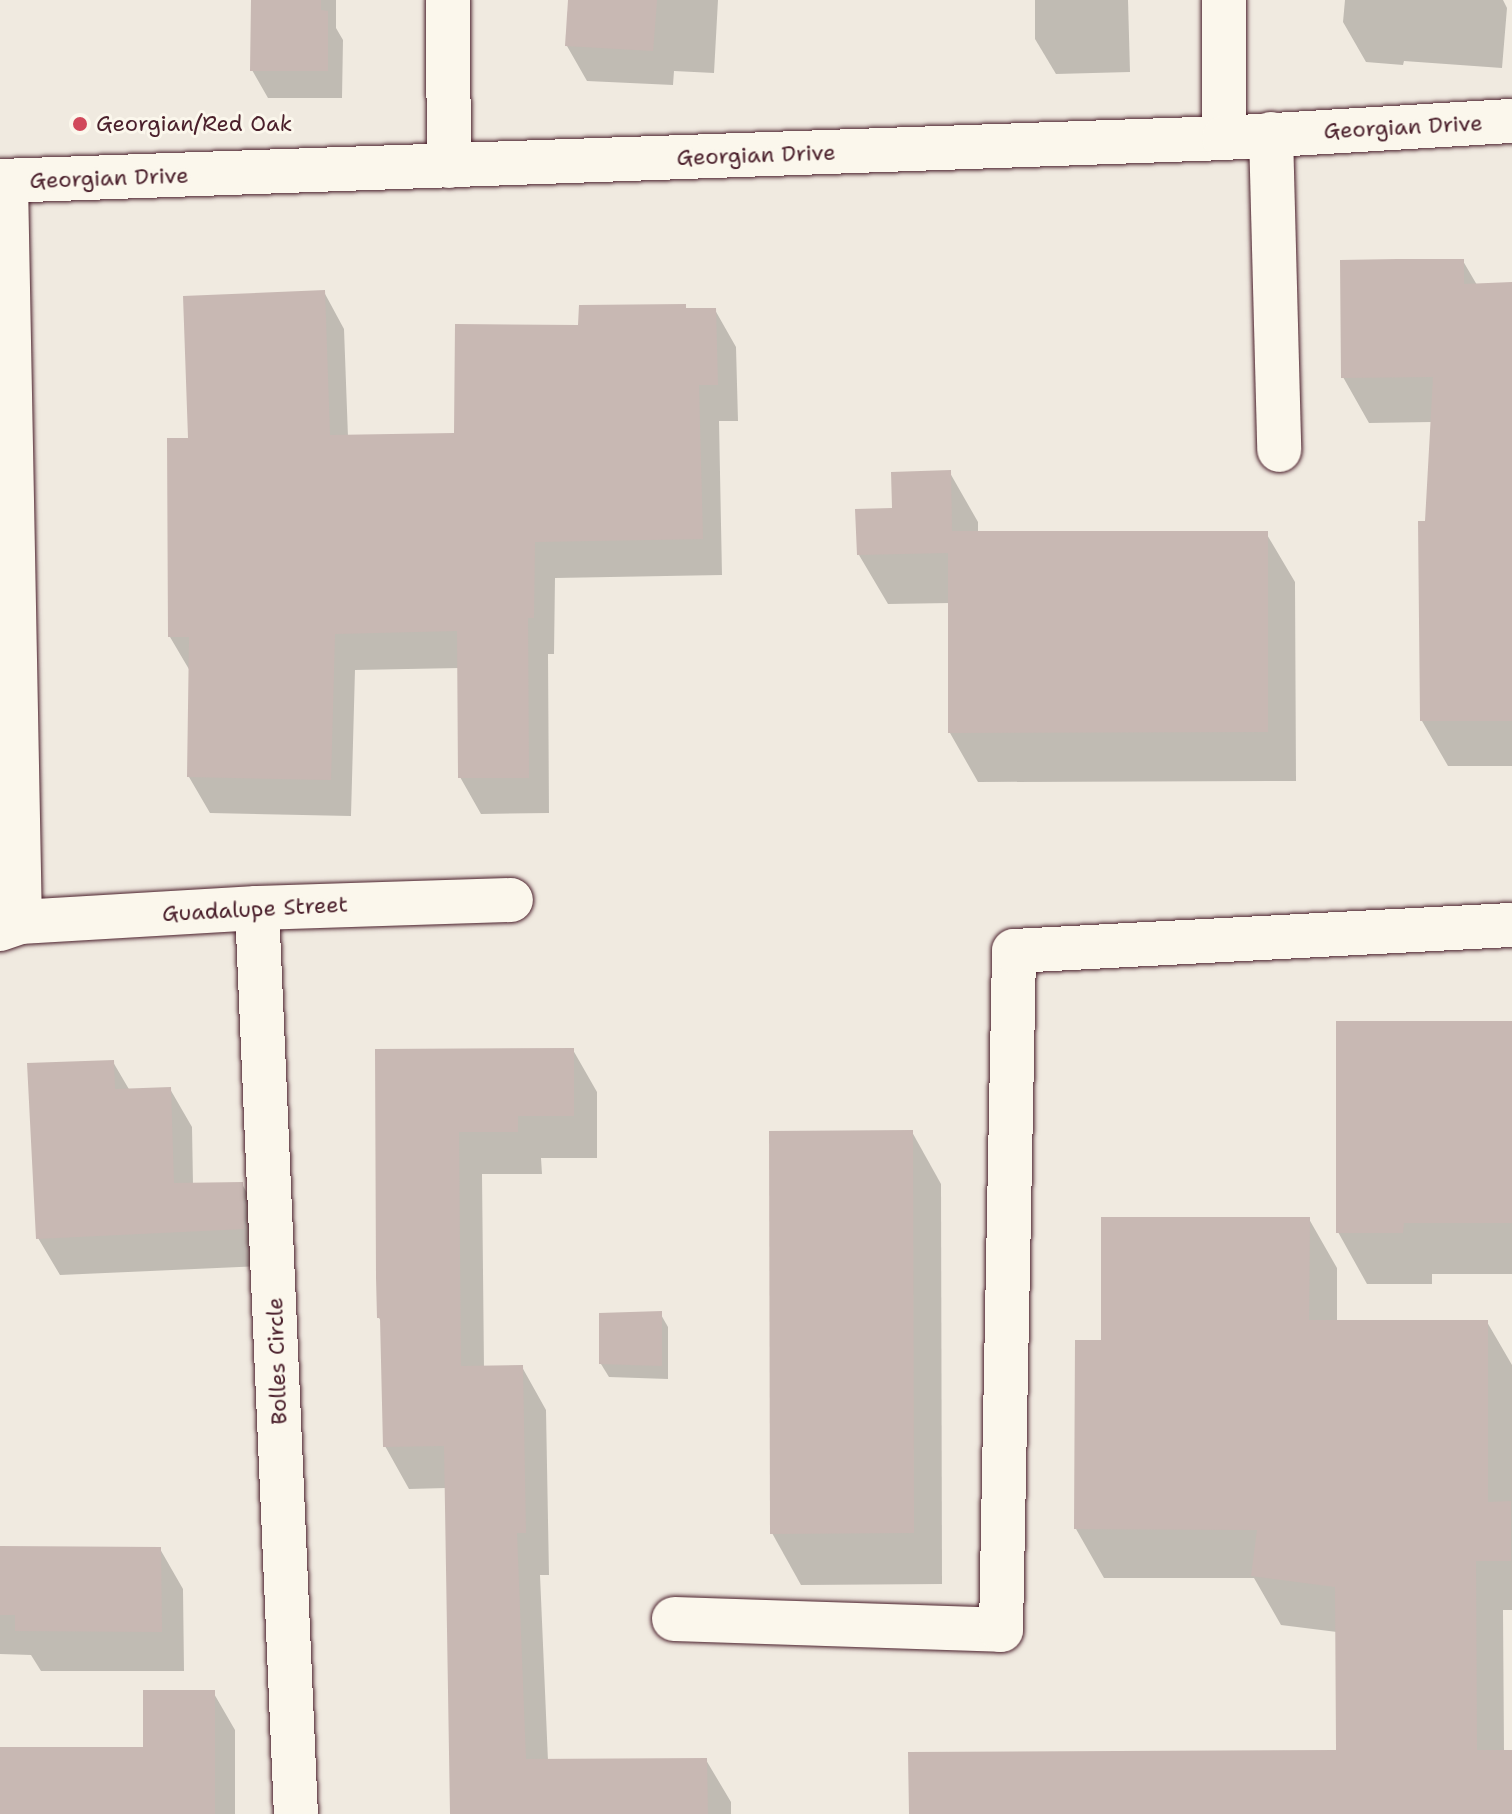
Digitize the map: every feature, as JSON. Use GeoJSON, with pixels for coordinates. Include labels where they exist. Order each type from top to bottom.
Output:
{"type":"FeatureCollection","features":[{"type":"Feature","properties":{"kind":"street"},"geometry":{"type":"LineString","coordinates":[[448,0],[449,166]]}},
{"type":"Feature","properties":{"kind":"street"},"geometry":{"type":"LineString","coordinates":[[1224,0],[1224,138]]}},
{"type":"Feature","properties":{"kind":"street","name":"Georgian Drive"},"geometry":{"type":"LineString","coordinates":[[3,181],[1224,138],[1512,121]]}},
{"type":"Feature","properties":{"kind":"street"},"geometry":{"type":"LineString","coordinates":[[1271,134],[1279,450]]}},
{"type":"Feature","properties":{"kind":"street"},"geometry":{"type":"LineString","coordinates":[[3,181],[10,925]]}},
{"type":"Feature","properties":{"kind":"street","name":"Guadalupe Street"},"geometry":{"type":"LineString","coordinates":[[10,925],[257,908],[511,900]]}},
{"type":"Feature","properties":{"kind":"street","name":"Bolles Circle"},"geometry":{"type":"LineString","coordinates":[[257,908],[296,1814]]}},
{"type":"Feature","properties":{"kind":"street"},"geometry":{"type":"LineString","coordinates":[[674,1619],[1001,1630],[1014,951],[1512,925]]}},
{"type":"Feature","properties":{"kind":"building"},"geometry":{"type":"Polygon","coordinates":[[[251,0],[321,0],[321,10],[328,11],[328,71],[250,71],[251,0]]]}},
{"type":"Feature","properties":{"kind":"building"},"geometry":{"type":"Polygon","coordinates":[[[568,0],[657,0],[653,51],[565,46],[568,0]]]}},
{"type":"Feature","properties":{"kind":"building"},"geometry":{"type":"Polygon","coordinates":[[[1464,259],[1464,284],[1512,282],[1512,721],[1420,721],[1418,521],[1425,521],[1433,377],[1341,378],[1340,260],[1464,259]]]}},
{"type":"Feature","properties":{"kind":"building"},"geometry":{"type":"Polygon","coordinates":[[[325,290],[330,435],[454,433],[455,324],[578,325],[579,305],[686,304],[686,308],[716,308],[718,385],[699,385],[703,539],[535,542],[534,618],[528,618],[529,778],[458,778],[457,631],[335,634],[331,780],[187,777],[189,637],[168,637],[167,438],[188,438],[183,296],[325,290]]]}},
{"type":"Feature","properties":{"kind":"building"},"geometry":{"type":"Polygon","coordinates":[[[951,470],[952,531],[1268,531],[1268,732],[948,733],[948,553],[857,555],[855,509],[892,508],[891,472],[951,470]]]}},
{"type":"Feature","properties":{"kind":"building"},"geometry":{"type":"Polygon","coordinates":[[[1336,1021],[1512,1021],[1512,1223],[1404,1223],[1403,1233],[1336,1233],[1336,1021]]]}},
{"type":"Feature","properties":{"kind":"building"},"geometry":{"type":"Polygon","coordinates":[[[574,1048],[574,1116],[518,1116],[518,1132],[459,1132],[461,1366],[523,1365],[526,1533],[517,1533],[526,1759],[707,1758],[708,1814],[450,1814],[444,1446],[383,1447],[376,1278],[375,1049],[574,1048]]]}},
{"type":"Feature","properties":{"kind":"building"},"geometry":{"type":"Polygon","coordinates":[[[114,1060],[115,1089],[171,1087],[174,1183],[243,1182],[244,1229],[36,1239],[27,1063],[114,1060]]]}},
{"type":"Feature","properties":{"kind":"building"},"geometry":{"type":"Polygon","coordinates":[[[913,1130],[914,1533],[770,1534],[769,1131],[913,1130]]]}},
{"type":"Feature","properties":{"kind":"building"},"geometry":{"type":"Polygon","coordinates":[[[1101,1217],[1310,1217],[1309,1320],[1488,1320],[1488,1502],[1511,1501],[1511,1561],[1476,1561],[1477,1750],[1512,1750],[1512,1814],[909,1814],[908,1752],[1336,1750],[1335,1587],[1251,1576],[1257,1530],[1074,1529],[1075,1340],[1101,1340],[1101,1217]]]}},
{"type":"Feature","properties":{"kind":"building"},"geometry":{"type":"Polygon","coordinates":[[[662,1311],[662,1366],[599,1364],[599,1313],[662,1311]]]}},
{"type":"Feature","properties":{"kind":"building"},"geometry":{"type":"Polygon","coordinates":[[[0,1546],[161,1547],[162,1632],[15,1631],[15,1615],[0,1615],[0,1546]]]}},
{"type":"Feature","properties":{"kind":"building"},"geometry":{"type":"Polygon","coordinates":[[[143,1690],[215,1690],[215,1814],[0,1814],[0,1747],[143,1747],[143,1690]]]}},
{"type":"Feature","properties":{"kind":"place","name":"Georgian/Red Oak"},"geometry":{"type":"Point","coordinates":[80,124]}}]}
